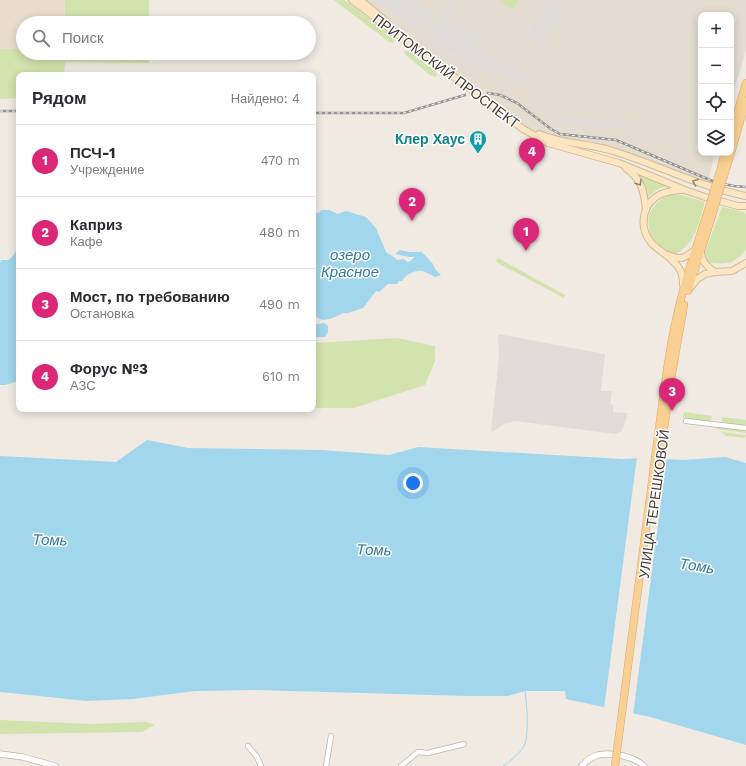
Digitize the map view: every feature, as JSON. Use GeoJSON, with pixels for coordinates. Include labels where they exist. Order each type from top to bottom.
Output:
{"type":"FeatureCollection","features":[{"type":"Feature","properties":{"kind":"main road","name":"ПРИТОМСКИЙ ПРОСПЕКТ"},"geometry":{"type":"LineString","coordinates":[[352,0],[523,129],[548,143],[619,163],[685,190],[738,206],[746,206]]}},
{"type":"Feature","properties":{"kind":"main road","name":"ПРИТОМСКИЙ ПРОСПЕКТ"},"geometry":{"type":"LineString","coordinates":[[360,0],[526,127],[548,138],[600,147],[706,186],[746,196]]}},
{"type":"Feature","properties":{"kind":"main road"},"geometry":{"type":"LineString","coordinates":[[734,124],[746,83]]}},
{"type":"Feature","properties":{"kind":"main road","name":"УЛИЦА ТЕРЕШКОВОЙ"},"geometry":{"type":"LineString","coordinates":[[734,143],[746,102]]}},
{"type":"Feature","properties":{"kind":"main road"},"geometry":{"type":"LineString","coordinates":[[595,156],[593,153],[595,148],[600,147]]}},
{"type":"Feature","properties":{"kind":"main road","name":"УЛИЦА ТЕРЕШКОВОЙ"},"geometry":{"type":"LineString","coordinates":[[723,171],[725,156]]}},
{"type":"Feature","properties":{"kind":"main road","name":"УЛИЦА ТЕРЕШКОВОЙ"},"geometry":{"type":"LineString","coordinates":[[616,766],[662,428],[685,293],[723,171],[730,156]]}},
{"type":"Feature","properties":{"kind":"main road"},"geometry":{"type":"LineString","coordinates":[[619,163],[630,171],[640,182],[644,192],[646,210],[643,226],[646,235],[649,241],[676,264],[683,277],[685,293]]}},
{"type":"Feature","properties":{"kind":"main road"},"geometry":{"type":"LineString","coordinates":[[646,210],[652,199],[658,195],[672,191],[685,190]]}},
{"type":"Feature","properties":{"kind":"main road"},"geometry":{"type":"LineString","coordinates":[[738,206],[746,210]]}},
{"type":"Feature","properties":{"kind":"main road"},"geometry":{"type":"LineString","coordinates":[[660,251],[674,258],[682,258],[698,251],[705,263],[715,272]]}},
{"type":"Feature","properties":{"kind":"main road"},"geometry":{"type":"LineString","coordinates":[[685,293],[705,274],[732,271],[746,262]]}},
{"type":"Feature","properties":{"kind":"main road","name":"УЛИЦА ТЕРЕШКОВОЙ"},"geometry":{"type":"LineString","coordinates":[[620,766],[662,428]]}},
{"type":"Feature","properties":{"kind":"street"},"geometry":{"type":"LineString","coordinates":[[686,420],[746,428]]}},
{"type":"Feature","properties":{"kind":"street"},"geometry":{"type":"LineString","coordinates":[[326,766],[331,736]]}},
{"type":"Feature","properties":{"kind":"street"},"geometry":{"type":"LineString","coordinates":[[401,766],[418,752],[428,753],[464,744]]}},
{"type":"Feature","properties":{"kind":"street"},"geometry":{"type":"LineString","coordinates":[[248,746],[257,757],[261,766]]}},
{"type":"Feature","properties":{"kind":"street"},"geometry":{"type":"LineString","coordinates":[[0,754],[23,757],[55,766]]}},
{"type":"Feature","properties":{"kind":"street"},"geometry":{"type":"LineString","coordinates":[[582,766],[592,757],[610,754],[635,760],[644,766]]}},
{"type":"Feature","properties":{"kind":"shaded area"},"geometry":{"type":"Polygon","coordinates":[[[0,0],[65,0],[65,16],[16,16],[16,49],[0,49],[0,0]]]}},
{"type":"Feature","properties":{"kind":"shaded area"},"geometry":{"type":"Polygon","coordinates":[[[360,0],[746,0],[746,50],[734,90],[734,12],[698,12],[698,156],[714,156],[706,186],[616,152],[537,133],[525,127],[360,0]]]}},
{"type":"Feature","properties":{"kind":"shaded area"},"geometry":{"type":"Polygon","coordinates":[[[377,0],[415,0],[429,11],[419,31],[377,0]]]}},
{"type":"Feature","properties":{"kind":"shaded area"},"geometry":{"type":"Polygon","coordinates":[[[449,0],[458,0],[448,20],[479,37],[474,47],[529,76],[523,86],[498,73],[497,76],[428,39],[449,0]]]}},
{"type":"Feature","properties":{"kind":"shaded area"},"geometry":{"type":"Polygon","coordinates":[[[548,0],[563,8],[543,46],[528,38],[548,0]]]}},
{"type":"Feature","properties":{"kind":"shaded area"},"geometry":{"type":"Polygon","coordinates":[[[564,117],[639,124],[638,130],[564,125],[564,117]]]}},
{"type":"Feature","properties":{"kind":"shaded area"},"geometry":{"type":"Polygon","coordinates":[[[498,334],[605,354],[601,391],[612,391],[610,404],[613,405],[613,412],[628,413],[622,431],[615,434],[515,421],[504,424],[493,432],[491,430],[499,358],[498,334]]]}},
{"type":"Feature","properties":{"kind":"green space"},"geometry":{"type":"Polygon","coordinates":[[[65,0],[149,0],[149,16],[65,16],[65,0]]]}},
{"type":"Feature","properties":{"kind":"green space"},"geometry":{"type":"Polygon","coordinates":[[[334,0],[344,0],[394,37],[394,43],[389,42],[334,0]]]}},
{"type":"Feature","properties":{"kind":"green space"},"geometry":{"type":"Polygon","coordinates":[[[501,0],[519,0],[513,10],[500,2],[501,0]]]}},
{"type":"Feature","properties":{"kind":"green space"},"geometry":{"type":"Polygon","coordinates":[[[0,49],[16,49],[16,60],[149,60],[149,63],[65,62],[64,72],[16,72],[16,98],[0,99],[0,49]]]}},
{"type":"Feature","properties":{"kind":"green space"},"geometry":{"type":"Polygon","coordinates":[[[405,51],[408,51],[435,71],[437,75],[436,77],[430,75],[406,55],[404,53],[405,51]]]}},
{"type":"Feature","properties":{"kind":"green space"},"geometry":{"type":"Polygon","coordinates":[[[636,172],[668,186],[658,189],[646,198],[635,174],[636,172]]]}},
{"type":"Feature","properties":{"kind":"green space"},"geometry":{"type":"Polygon","coordinates":[[[671,195],[682,195],[705,202],[692,239],[683,249],[674,254],[665,252],[657,246],[651,236],[649,224],[650,213],[657,203],[671,195]]]}},
{"type":"Feature","properties":{"kind":"green space"},"geometry":{"type":"Polygon","coordinates":[[[722,207],[744,212],[746,215],[746,250],[733,261],[720,264],[708,263],[705,252],[722,207]]]}},
{"type":"Feature","properties":{"kind":"green space"},"geometry":{"type":"Polygon","coordinates":[[[498,258],[565,295],[564,298],[496,262],[498,258]]]}},
{"type":"Feature","properties":{"kind":"green space"},"geometry":{"type":"Polygon","coordinates":[[[397,338],[435,346],[435,361],[425,385],[354,408],[316,408],[316,343],[397,338]]]}},
{"type":"Feature","properties":{"kind":"green space"},"geometry":{"type":"Polygon","coordinates":[[[684,412],[712,416],[710,422],[685,419],[683,417],[684,412]]]}},
{"type":"Feature","properties":{"kind":"green space"},"geometry":{"type":"Polygon","coordinates":[[[722,417],[746,420],[746,426],[725,424],[722,421],[722,417]]]}},
{"type":"Feature","properties":{"kind":"green space"},"geometry":{"type":"Polygon","coordinates":[[[713,425],[746,430],[746,433],[718,429],[713,425]]]}},
{"type":"Feature","properties":{"kind":"green space"},"geometry":{"type":"Polygon","coordinates":[[[722,432],[746,435],[746,437],[726,436],[722,432]]]}},
{"type":"Feature","properties":{"kind":"green space"},"geometry":{"type":"Polygon","coordinates":[[[0,720],[91,724],[146,722],[155,725],[142,732],[0,734],[0,720]]]}},
{"type":"Feature","properties":{"kind":"water","name":"озеро Красное"},"geometry":{"type":"Polygon","coordinates":[[[322,210],[329,210],[338,214],[346,211],[366,217],[376,228],[386,252],[398,260],[403,259],[408,262],[414,257],[395,254],[400,250],[422,252],[441,275],[435,277],[422,271],[413,272],[397,284],[388,284],[379,292],[376,291],[363,308],[324,320],[318,318],[316,316],[316,212],[318,213],[322,210]]]}},
{"type":"Feature","properties":{"kind":"water"},"geometry":{"type":"Polygon","coordinates":[[[16,251],[16,382],[0,385],[0,263],[1,260],[8,260],[16,251]]]}},
{"type":"Feature","properties":{"kind":"water"},"geometry":{"type":"Polygon","coordinates":[[[324,323],[328,326],[328,332],[325,337],[316,337],[316,324],[324,323]]]}},
{"type":"Feature","properties":{"kind":"water","name":"Томь"},"geometry":{"type":"Polygon","coordinates":[[[147,440],[188,448],[322,450],[389,455],[418,447],[622,459],[644,458],[684,460],[725,457],[746,463],[746,745],[650,717],[566,699],[565,691],[525,691],[508,696],[467,696],[256,690],[195,691],[133,699],[87,701],[0,692],[0,456],[116,462],[147,440]]]}},
{"type":"Feature","properties":{"kind":"pier"},"geometry":{"type":"Polygon","coordinates":[[[637,456],[667,457],[633,715],[604,709],[637,456]]]}},
{"type":"Feature","properties":{"kind":"waterway"},"geometry":{"type":"LineString","coordinates":[[503,766],[516,756],[525,744],[527,725],[525,691]]}},
{"type":"Feature","properties":{"kind":"railway"},"geometry":{"type":"LineString","coordinates":[[488,93],[500,95],[517,103],[551,129],[560,134],[616,140],[717,183],[746,187]]}},
{"type":"Feature","properties":{"kind":"railway"},"geometry":{"type":"LineString","coordinates":[[316,113],[404,113],[465,95]]}},
{"type":"Feature","properties":{"kind":"railway"},"geometry":{"type":"LineString","coordinates":[[0,111],[16,111]]}},
{"type":"Feature","properties":{"kind":"place","name":"Клер Хаус"},"geometry":{"type":"Point","coordinates":[478,154]}},
{"type":"Feature","properties":{"kind":"place","name":"Форус №3"},"geometry":{"type":"Point","coordinates":[532,171]}},
{"type":"Feature","properties":{"kind":"place","name":"Каприз"},"geometry":{"type":"Point","coordinates":[412,221]}},
{"type":"Feature","properties":{"kind":"place","name":"ПСЧ-1"},"geometry":{"type":"Point","coordinates":[526,251]}},
{"type":"Feature","properties":{"kind":"place","name":"Мост, по требованию"},"geometry":{"type":"Point","coordinates":[672,411]}}]}
